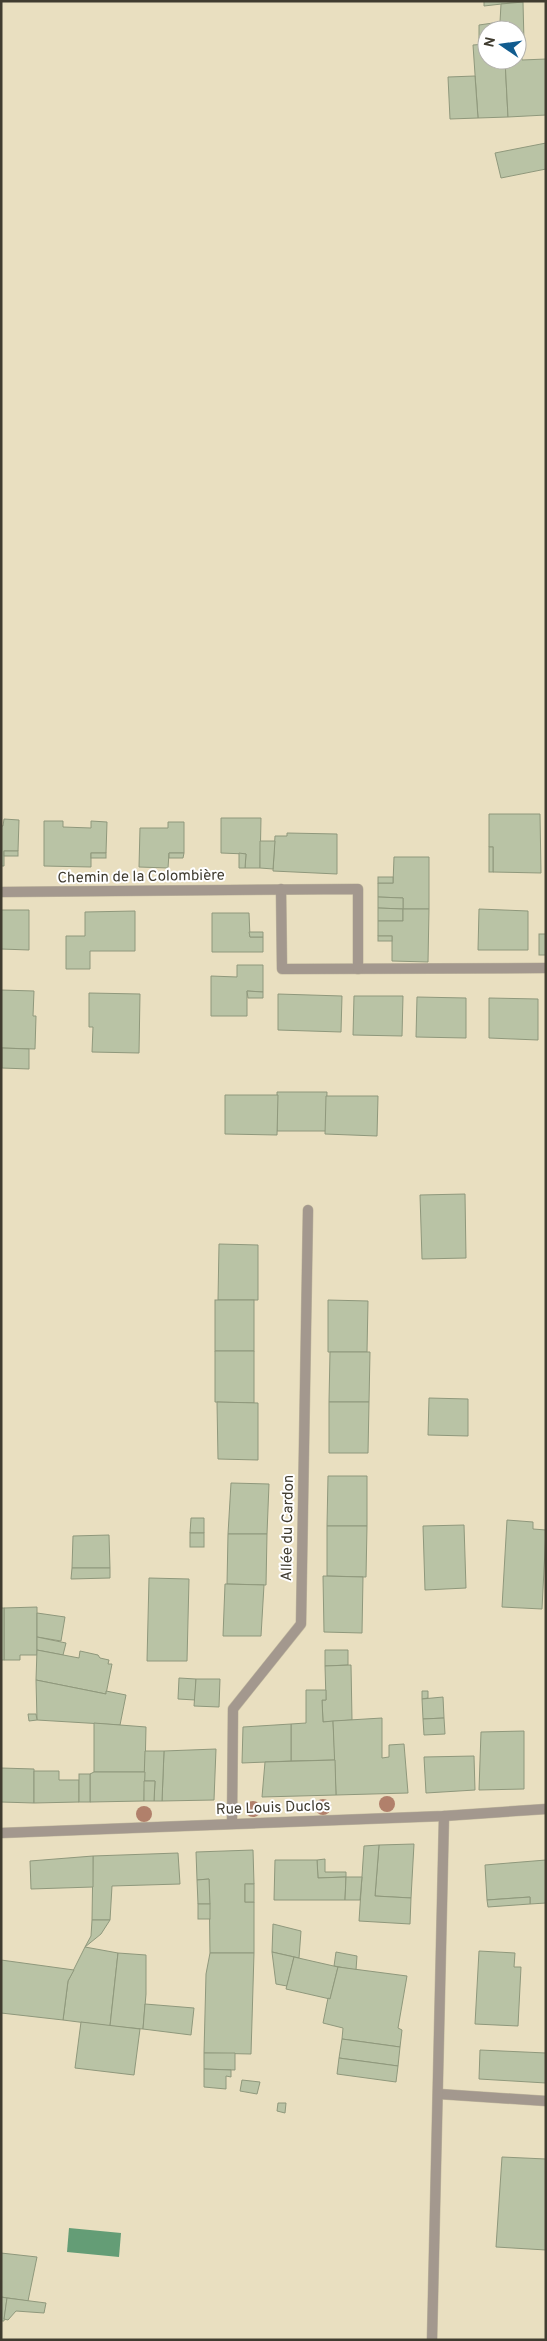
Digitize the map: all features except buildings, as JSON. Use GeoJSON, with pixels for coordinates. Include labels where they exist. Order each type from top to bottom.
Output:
{"type":"FeatureCollection","features":[{"type":"Feature","properties":{"kind":"street"},"geometry":{"type":"LineString","coordinates":[[281,889],[282,969],[546,968]]}},
{"type":"Feature","properties":{"kind":"street","name":"Chemin de la Colombière"},"geometry":{"type":"LineString","coordinates":[[1,892],[358,889],[358,969]]}},
{"type":"Feature","properties":{"kind":"street","name":"Allée du Cardon"},"geometry":{"type":"LineString","coordinates":[[232,1823],[233,1709],[301,1624],[308,1210]]}},
{"type":"Feature","properties":{"kind":"street","name":"Rue Louis Duclos"},"geometry":{"type":"LineString","coordinates":[[1,1833],[444,1816],[546,1809]]}},
{"type":"Feature","properties":{"kind":"street"},"geometry":{"type":"LineString","coordinates":[[432,2340],[444,1816]]}},
{"type":"Feature","properties":{"kind":"street"},"geometry":{"type":"LineString","coordinates":[[439,2094],[546,2101]]}},
{"type":"Feature","properties":{"kind":"shaded area"},"geometry":{"type":"Polygon","coordinates":[[[69,2228],[121,2233],[119,2257],[67,2252],[69,2228]]]}}]}
